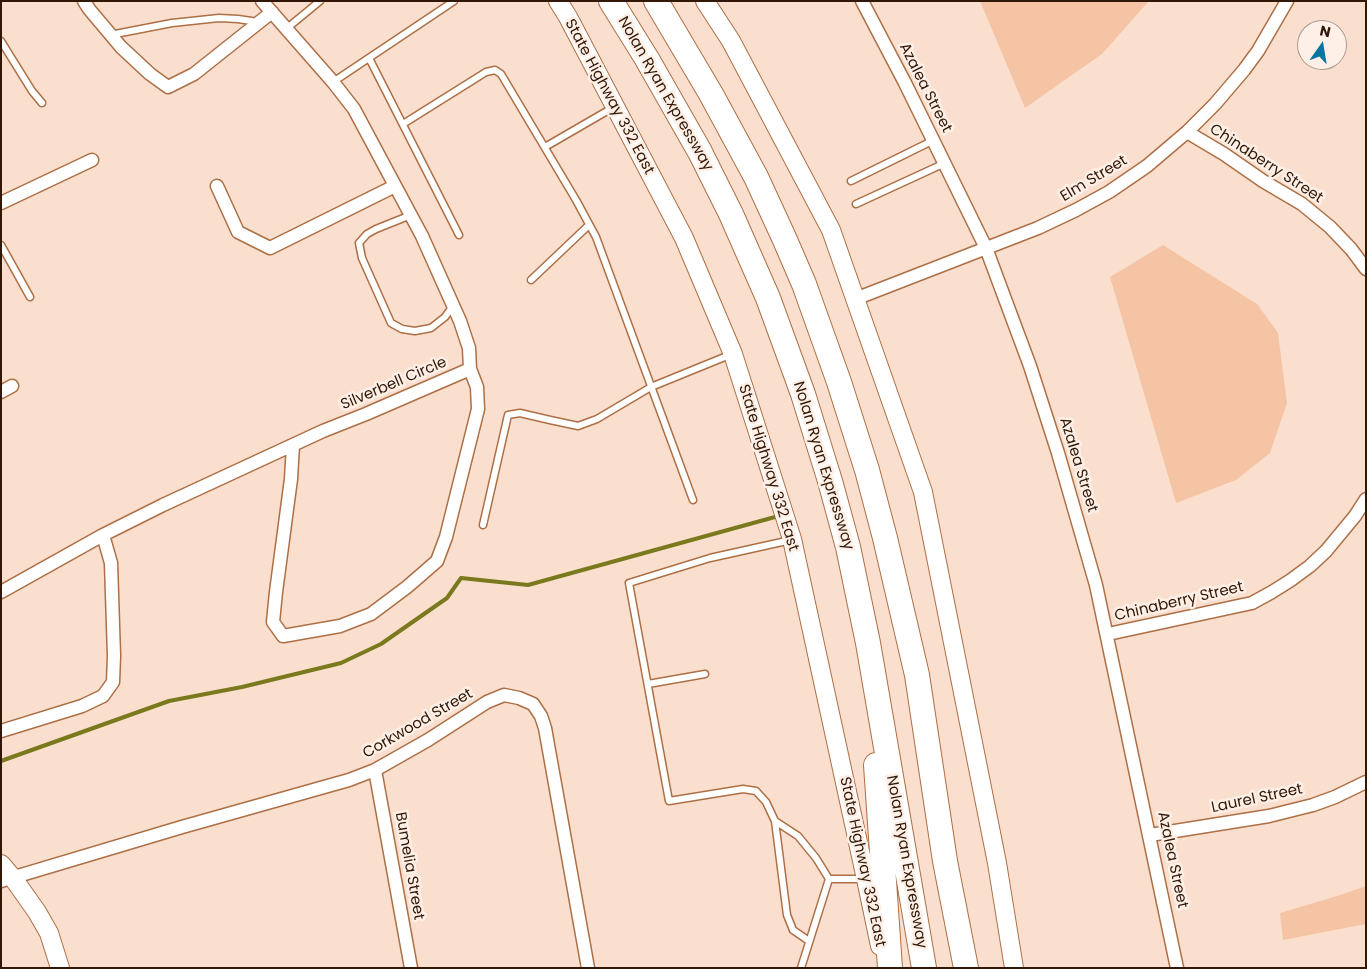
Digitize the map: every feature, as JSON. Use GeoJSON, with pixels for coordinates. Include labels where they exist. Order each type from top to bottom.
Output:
{"type":"FeatureCollection","features":[{"type":"Feature","properties":{"kind":"highway","name":"Nolan Ryan Expressway"},"geometry":{"type":"LineString","coordinates":[[611,1],[647,59],[700,152],[731,214],[768,298],[803,394],[848,547],[868,643],[924,968]]}},
{"type":"Feature","properties":{"kind":"highway"},"geometry":{"type":"LineString","coordinates":[[656,1],[711,94],[756,177],[804,284],[839,382],[867,470],[917,675],[945,861],[966,968]]}},
{"type":"Feature","properties":{"kind":"highway"},"geometry":{"type":"LineString","coordinates":[[868,643],[890,968]]}},
{"type":"Feature","properties":{"kind":"main road","name":"State Highway 332 East"},"geometry":{"type":"LineString","coordinates":[[558,1],[684,238],[733,354],[792,540],[884,968]]}},
{"type":"Feature","properties":{"kind":"main road"},"geometry":{"type":"LineString","coordinates":[[705,1],[731,41],[831,230],[923,492],[997,862],[1014,968]]}},
{"type":"Feature","properties":{"kind":"main road"},"geometry":{"type":"LineString","coordinates":[[1,864],[7,880],[37,912],[49,933],[60,968]]}},
{"type":"Feature","properties":{"kind":"street"},"geometry":{"type":"LineString","coordinates":[[84,1],[121,47],[150,74],[168,87],[194,74],[272,12]]}},
{"type":"Feature","properties":{"kind":"street","name":"Silverbell Circle"},"geometry":{"type":"LineString","coordinates":[[1,592],[103,535],[163,505],[323,431],[470,369],[469,348],[422,236],[354,109],[333,82],[262,1]]}},
{"type":"Feature","properties":{"kind":"street","name":"Azalea Street"},"geometry":{"type":"LineString","coordinates":[[862,1],[934,140],[986,248],[1030,366],[1084,540],[1108,634],[1177,968]]}},
{"type":"Feature","properties":{"kind":"street","name":"Elm Street"},"geometry":{"type":"LineString","coordinates":[[855,299],[1038,228],[1069,214],[1109,192],[1147,166],[1187,132],[1215,104],[1244,70],[1258,51],[1287,1]]}},
{"type":"Feature","properties":{"kind":"street","name":"Chinaberry Street"},"geometry":{"type":"LineString","coordinates":[[1187,132],[1302,204],[1330,227],[1351,249],[1366,270]]}},
{"type":"Feature","properties":{"kind":"street"},"geometry":{"type":"LineString","coordinates":[[1,203],[92,160]]}},
{"type":"Feature","properties":{"kind":"street"},"geometry":{"type":"LineString","coordinates":[[217,186],[238,232],[270,248],[395,186]]}},
{"type":"Feature","properties":{"kind":"street"},"geometry":{"type":"LineString","coordinates":[[293,445],[291,479],[273,622],[283,636],[340,626],[371,614],[437,561],[446,537],[478,409],[477,387],[470,369]]}},
{"type":"Feature","properties":{"kind":"street","name":"Chinaberry Street"},"geometry":{"type":"LineString","coordinates":[[1108,634],[1252,603],[1298,576],[1326,551],[1342,534],[1366,499]]}},
{"type":"Feature","properties":{"kind":"street"},"geometry":{"type":"LineString","coordinates":[[1,731],[82,706],[102,696],[112,682],[114,656],[111,563],[103,535]]}},
{"type":"Feature","properties":{"kind":"street","name":"Corkwood Street"},"geometry":{"type":"LineString","coordinates":[[7,880],[182,827],[349,780],[375,770],[428,740],[487,702],[504,695],[519,698],[533,704],[541,716],[545,728],[588,968]]}},
{"type":"Feature","properties":{"kind":"street","name":"Bumelia Street"},"geometry":{"type":"LineString","coordinates":[[375,770],[411,968]]}},
{"type":"Feature","properties":{"kind":"street","name":"Laurel Street"},"geometry":{"type":"LineString","coordinates":[[1150,835],[1269,816],[1313,805],[1366,782]]}},
{"type":"Feature","properties":{"kind":"lane"},"geometry":{"type":"LineString","coordinates":[[286,29],[320,1]]}},
{"type":"Feature","properties":{"kind":"lane"},"geometry":{"type":"LineString","coordinates":[[333,82],[454,1]]}},
{"type":"Feature","properties":{"kind":"lane"},"geometry":{"type":"LineString","coordinates":[[110,34],[172,23],[219,18],[259,22]]}},
{"type":"Feature","properties":{"kind":"lane"},"geometry":{"type":"LineString","coordinates":[[1,41],[42,104]]}},
{"type":"Feature","properties":{"kind":"lane"},"geometry":{"type":"LineString","coordinates":[[369,58],[459,236]]}},
{"type":"Feature","properties":{"kind":"lane"},"geometry":{"type":"LineString","coordinates":[[403,124],[486,72],[495,70],[501,74],[596,237],[693,500]]}},
{"type":"Feature","properties":{"kind":"lane"},"geometry":{"type":"LineString","coordinates":[[545,147],[615,107]]}},
{"type":"Feature","properties":{"kind":"lane"},"geometry":{"type":"LineString","coordinates":[[851,181],[934,140]]}},
{"type":"Feature","properties":{"kind":"lane"},"geometry":{"type":"LineString","coordinates":[[856,204],[945,163]]}},
{"type":"Feature","properties":{"kind":"lane"},"geometry":{"type":"LineString","coordinates":[[411,215],[376,229],[367,234],[359,243],[362,258],[391,323],[402,329],[415,331],[431,328],[445,317],[453,306]]}},
{"type":"Feature","properties":{"kind":"lane"},"geometry":{"type":"LineString","coordinates":[[530,280],[590,225]]}},
{"type":"Feature","properties":{"kind":"lane"},"geometry":{"type":"LineString","coordinates":[[1,245],[30,297]]}},
{"type":"Feature","properties":{"kind":"lane"},"geometry":{"type":"LineString","coordinates":[[483,525],[508,415],[520,413],[578,426],[597,419],[651,387],[733,354]]}},
{"type":"Feature","properties":{"kind":"lane"},"geometry":{"type":"LineString","coordinates":[[792,540],[710,558],[629,582],[669,801],[743,789],[756,792],[766,802],[775,821],[787,915],[793,930],[810,941]]}},
{"type":"Feature","properties":{"kind":"lane"},"geometry":{"type":"LineString","coordinates":[[648,684],[705,674]]}},
{"type":"Feature","properties":{"kind":"lane"},"geometry":{"type":"LineString","coordinates":[[775,821],[798,836],[816,858],[829,879],[801,968]]}},
{"type":"Feature","properties":{"kind":"lane"},"geometry":{"type":"LineString","coordinates":[[829,879],[866,879]]}},
{"type":"Feature","properties":{"kind":"shaded area"},"geometry":{"type":"Polygon","coordinates":[[[980,1],[1149,1],[1102,54],[1025,108],[980,1]]]}},
{"type":"Feature","properties":{"kind":"shaded area"},"geometry":{"type":"Polygon","coordinates":[[[1163,245],[1257,304],[1278,333],[1287,403],[1270,453],[1236,480],[1176,503],[1110,277],[1163,245]]]}},
{"type":"Feature","properties":{"kind":"shaded area"},"geometry":{"type":"Polygon","coordinates":[[[1366,886],[1366,924],[1283,940],[1280,913],[1366,886]]]}},
{"type":"Feature","properties":{"kind":"waterway"},"geometry":{"type":"LineString","coordinates":[[1,761],[169,701],[242,687],[341,663],[381,644],[447,598],[461,578],[528,585],[775,517]]}}]}
